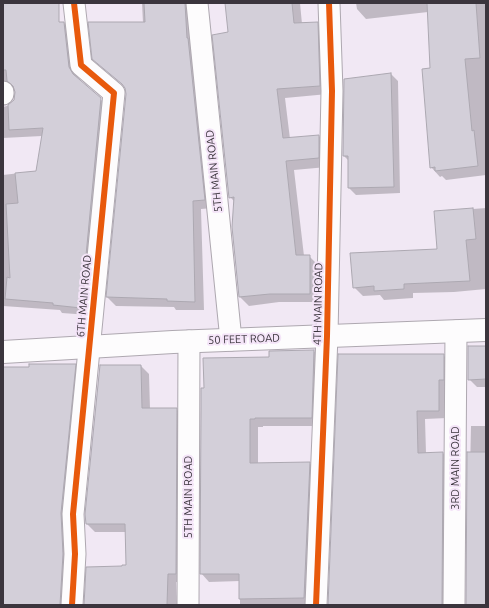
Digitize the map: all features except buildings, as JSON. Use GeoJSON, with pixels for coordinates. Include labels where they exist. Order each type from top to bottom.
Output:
{"type":"FeatureCollection","features":[{"type":"Feature","properties":{"kind":"main road","name":"50 FEET ROAD"},"geometry":{"type":"LineString","coordinates":[[3,352],[189,341],[486,330]]}},
{"type":"Feature","properties":{"kind":"street","name":"6TH MAIN ROAD"},"geometry":{"type":"LineString","coordinates":[[72,605],[75,554],[73,514],[114,93],[81,65],[74,3]]}},
{"type":"Feature","properties":{"kind":"street","name":"5TH MAIN ROAD"},"geometry":{"type":"LineString","coordinates":[[197,3],[231,340]]}},
{"type":"Feature","properties":{"kind":"street","name":"4TH MAIN ROAD"},"geometry":{"type":"LineString","coordinates":[[316,605],[328,336],[332,91],[329,3]]}},
{"type":"Feature","properties":{"kind":"street","name":"3RD MAIN ROAD"},"geometry":{"type":"LineString","coordinates":[[454,605],[456,331]]}},
{"type":"Feature","properties":{"kind":"street","name":"5TH MAIN ROAD"},"geometry":{"type":"LineString","coordinates":[[188,605],[189,341]]}},
{"type":"Feature","properties":{"kind":"cycle path"},"geometry":{"type":"LineString","coordinates":[[72,605],[75,554],[73,514],[114,93],[81,65],[74,3]]}},
{"type":"Feature","properties":{"kind":"cycle path"},"geometry":{"type":"LineString","coordinates":[[316,605],[327,336],[332,91],[329,3]]}}]}
